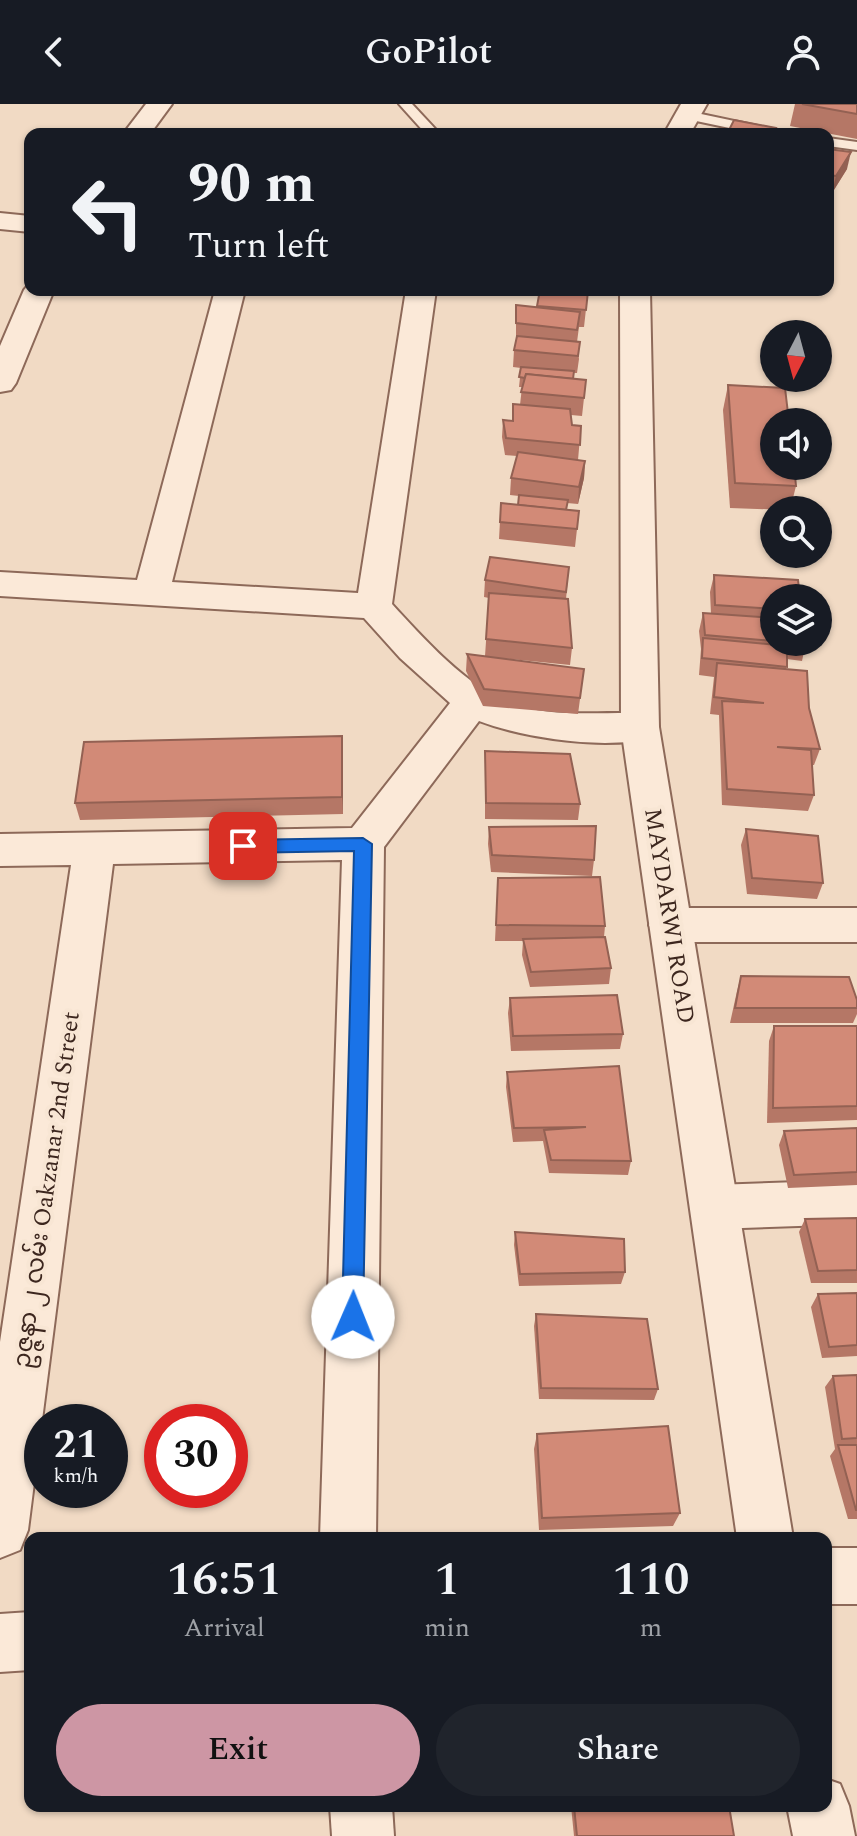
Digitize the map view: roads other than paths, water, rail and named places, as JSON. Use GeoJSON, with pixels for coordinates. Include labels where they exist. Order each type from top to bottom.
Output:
{"type":"FeatureCollection","features":[{"type":"Feature","properties":{"kind":"street"},"geometry":{"type":"LineString","coordinates":[[141,128],[159,104]]}},
{"type":"Feature","properties":{"kind":"street"},"geometry":{"type":"LineString","coordinates":[[0,221],[24,223]]}},
{"type":"Feature","properties":{"kind":"street"},"geometry":{"type":"LineString","coordinates":[[0,383],[36,296]]}},
{"type":"Feature","properties":{"kind":"street"},"geometry":{"type":"LineString","coordinates":[[151,593],[228,296]]}},
{"type":"Feature","properties":{"kind":"street"},"geometry":{"type":"LineString","coordinates":[[374,606],[420,296]]}},
{"type":"Feature","properties":{"kind":"street","name":"MAYDARWI ROAD"},"geometry":{"type":"LineString","coordinates":[[635,296],[640,727],[764,1532]]}},
{"type":"Feature","properties":{"kind":"street"},"geometry":{"type":"LineString","coordinates":[[0,584],[374,606],[405,643],[491,711],[534,722],[640,727]]}},
{"type":"Feature","properties":{"kind":"street"},"geometry":{"type":"LineString","coordinates":[[348,1532],[363,844],[474,700]]}},
{"type":"Feature","properties":{"kind":"street"},"geometry":{"type":"LineString","coordinates":[[0,850],[363,844]]}},
{"type":"Feature","properties":{"kind":"street","name":"ဥဇ္ဇနာ ၂ လမ်း Oakzanar 2nd Street"},"geometry":{"type":"LineString","coordinates":[[0,1530],[94,849]]}},
{"type":"Feature","properties":{"kind":"street"},"geometry":{"type":"LineString","coordinates":[[671,925],[857,925]]}},
{"type":"Feature","properties":{"kind":"street"},"geometry":{"type":"LineString","coordinates":[[714,1207],[857,1202]]}},
{"type":"Feature","properties":{"kind":"street"},"geometry":{"type":"LineString","coordinates":[[832,1576],[857,1576]]}},
{"type":"Feature","properties":{"kind":"street"},"geometry":{"type":"LineString","coordinates":[[0,1643],[24,1641]]}},
{"type":"Feature","properties":{"kind":"street"},"geometry":{"type":"LineString","coordinates":[[361,1812],[363,1836]]}},
{"type":"Feature","properties":{"kind":"street"},"geometry":{"type":"LineString","coordinates":[[819,1812],[824,1836]]}},
{"type":"Feature","properties":{"kind":"lane"},"geometry":{"type":"LineString","coordinates":[[405,104],[427,128]]}},
{"type":"Feature","properties":{"kind":"lane"},"geometry":{"type":"LineString","coordinates":[[686,118],[743,128]]}},
{"type":"Feature","properties":{"kind":"lane"},"geometry":{"type":"LineString","coordinates":[[834,143],[857,146]]}}]}
